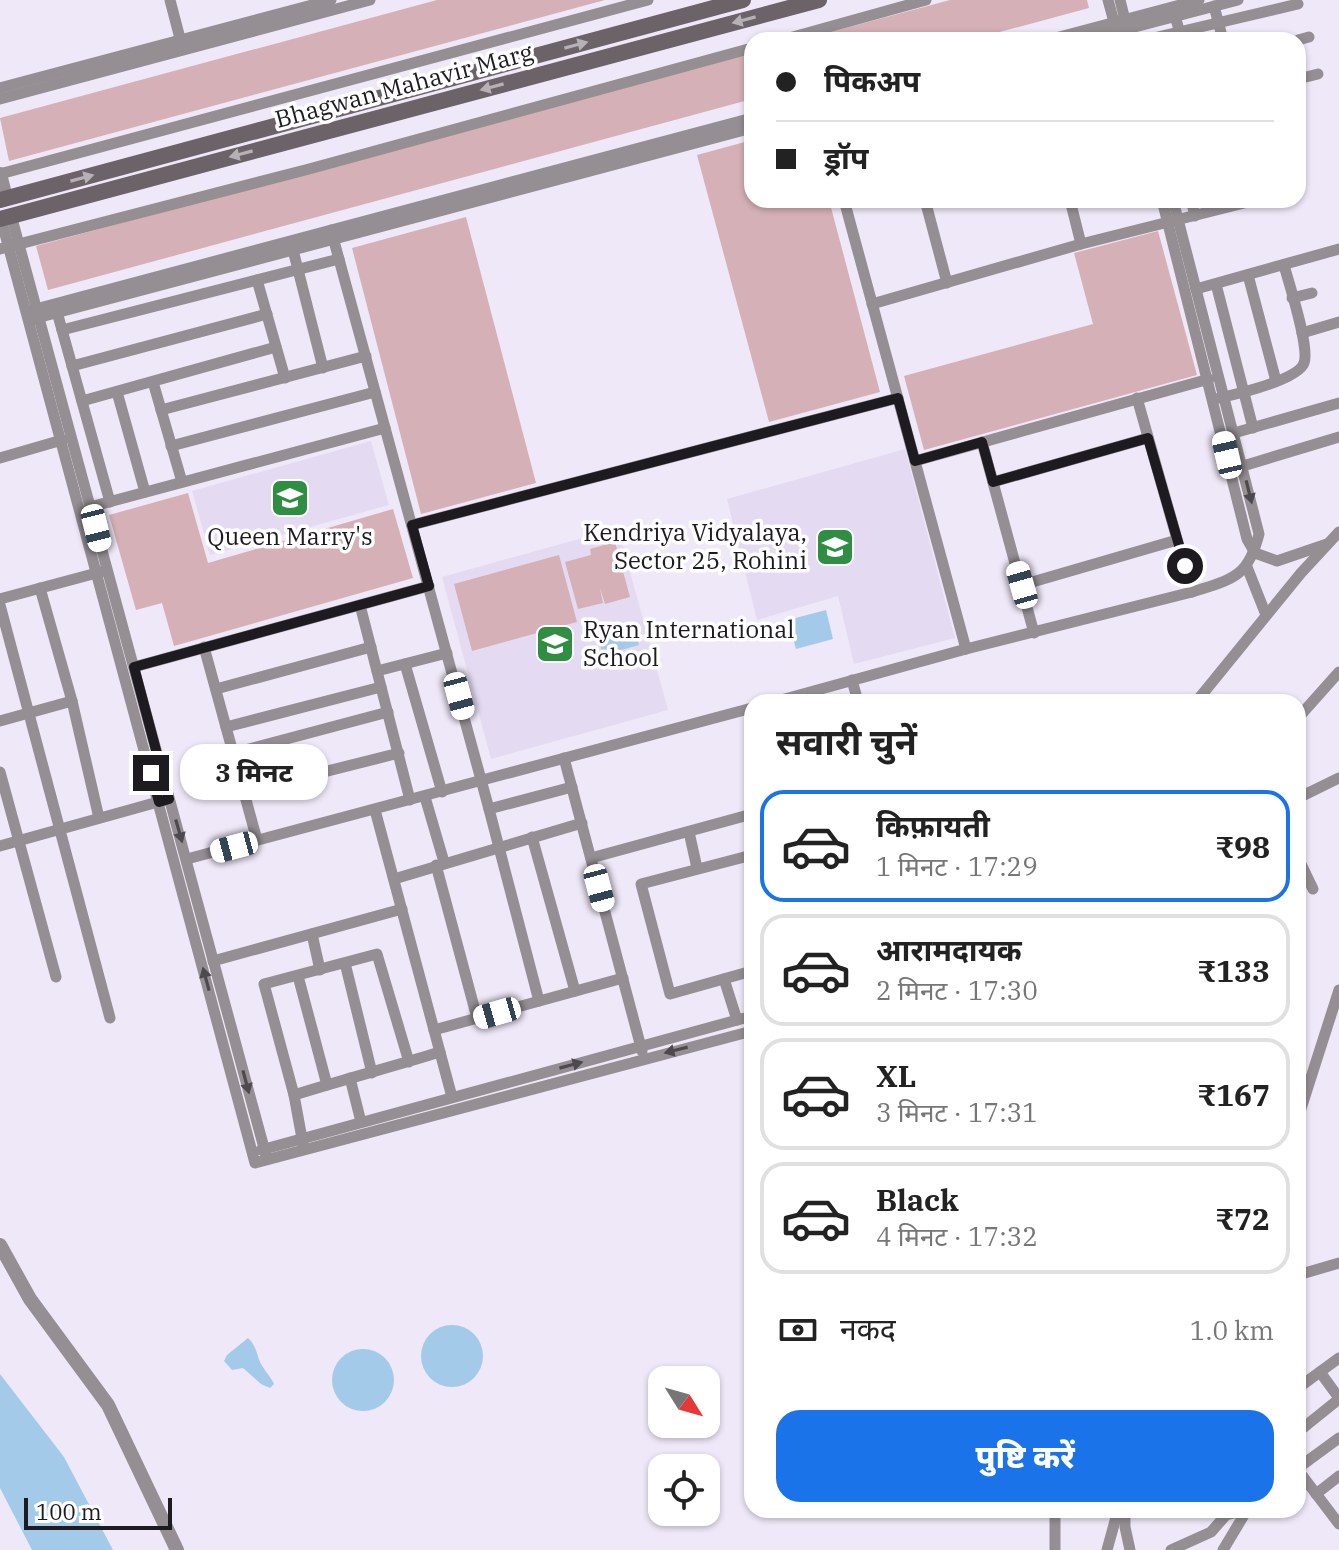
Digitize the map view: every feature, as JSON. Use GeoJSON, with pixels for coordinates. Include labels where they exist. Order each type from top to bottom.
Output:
{"type":"FeatureCollection","features":[{"type":"Feature","properties":{"kind":"main road","name":"Bhagwan Mahavir Marg"},"geometry":{"type":"LineString","coordinates":[[3,199],[743,0]]}},
{"type":"Feature","properties":{"kind":"main road","name":"Bhagwan Mahavir Marg"},"geometry":{"type":"LineString","coordinates":[[4,218],[819,0]]}},
{"type":"Feature","properties":{"kind":"main road"},"geometry":{"type":"LineString","coordinates":[[296,120],[302,138]]}},
{"type":"Feature","properties":{"kind":"street"},"geometry":{"type":"LineString","coordinates":[[171,0],[182,46]]}},
{"type":"Feature","properties":{"kind":"street"},"geometry":{"type":"LineString","coordinates":[[0,99],[331,0]]}},
{"type":"Feature","properties":{"kind":"street"},"geometry":{"type":"LineString","coordinates":[[0,88],[370,0]]}},
{"type":"Feature","properties":{"kind":"street"},"geometry":{"type":"LineString","coordinates":[[3,199],[0,174],[648,0]]}},
{"type":"Feature","properties":{"kind":"street"},"geometry":{"type":"LineString","coordinates":[[811,32],[926,0]]}},
{"type":"Feature","properties":{"kind":"street"},"geometry":{"type":"LineString","coordinates":[[1108,0],[1124,30]]}},
{"type":"Feature","properties":{"kind":"street"},"geometry":{"type":"LineString","coordinates":[[1120,0],[1124,30]]}},
{"type":"Feature","properties":{"kind":"street"},"geometry":{"type":"LineString","coordinates":[[1124,30],[1199,0]]}},
{"type":"Feature","properties":{"kind":"street"},"geometry":{"type":"LineString","coordinates":[[1124,30],[1238,0]]}},
{"type":"Feature","properties":{"kind":"street"},"geometry":{"type":"LineString","coordinates":[[1192,32],[1218,22],[1298,4]]}},
{"type":"Feature","properties":{"kind":"street"},"geometry":{"type":"LineString","coordinates":[[1214,6],[1221,32]]}},
{"type":"Feature","properties":{"kind":"street"},"geometry":{"type":"LineString","coordinates":[[1175,16],[1180,32]]}},
{"type":"Feature","properties":{"kind":"street"},"geometry":{"type":"LineString","coordinates":[[9,246],[744,50]]}},
{"type":"Feature","properties":{"kind":"street"},"geometry":{"type":"LineString","coordinates":[[1306,77],[1318,74]]}},
{"type":"Feature","properties":{"kind":"street"},"geometry":{"type":"LineString","coordinates":[[33,314],[57,312],[293,250],[332,235],[744,120]]}},
{"type":"Feature","properties":{"kind":"street"},"geometry":{"type":"LineString","coordinates":[[33,314],[744,130]]}},
{"type":"Feature","properties":{"kind":"street"},"geometry":{"type":"LineString","coordinates":[[846,208],[966,649]]}},
{"type":"Feature","properties":{"kind":"street"},"geometry":{"type":"LineString","coordinates":[[927,208],[947,283]]}},
{"type":"Feature","properties":{"kind":"street"},"geometry":{"type":"LineString","coordinates":[[1072,208],[1081,244]]}},
{"type":"Feature","properties":{"kind":"street"},"geometry":{"type":"LineString","coordinates":[[1167,208],[1174,221],[1196,289],[1247,539],[1255,553],[1277,561],[1327,544]]}},
{"type":"Feature","properties":{"kind":"street"},"geometry":{"type":"LineString","coordinates":[[802,694],[1192,592],[1220,582],[1247,567],[1255,553],[1259,534],[1234,433],[1209,379],[1173,208]]}},
{"type":"Feature","properties":{"kind":"street"},"geometry":{"type":"LineString","coordinates":[[1193,208],[1195,216]]}},
{"type":"Feature","properties":{"kind":"street"},"geometry":{"type":"LineString","coordinates":[[872,304],[1081,244],[1226,208]]}},
{"type":"Feature","properties":{"kind":"street"},"geometry":{"type":"LineString","coordinates":[[4,218],[9,246],[33,314],[261,1153]]}},
{"type":"Feature","properties":{"kind":"street"},"geometry":{"type":"LineString","coordinates":[[332,235],[539,1001]]}},
{"type":"Feature","properties":{"kind":"street"},"geometry":{"type":"LineString","coordinates":[[1196,289],[1339,249]]}},
{"type":"Feature","properties":{"kind":"street"},"geometry":{"type":"LineString","coordinates":[[293,250],[323,368]]}},
{"type":"Feature","properties":{"kind":"street"},"geometry":{"type":"LineString","coordinates":[[62,330],[339,259]]}},
{"type":"Feature","properties":{"kind":"street"},"geometry":{"type":"LineString","coordinates":[[1220,398],[1293,375],[1304,364],[1306,356],[1302,333],[1284,265]]}},
{"type":"Feature","properties":{"kind":"street"},"geometry":{"type":"LineString","coordinates":[[1248,275],[1276,381]]}},
{"type":"Feature","properties":{"kind":"street"},"geometry":{"type":"LineString","coordinates":[[257,280],[285,378]]}},
{"type":"Feature","properties":{"kind":"street"},"geometry":{"type":"LineString","coordinates":[[1216,284],[1253,428]]}},
{"type":"Feature","properties":{"kind":"street"},"geometry":{"type":"LineString","coordinates":[[1292,298],[1312,293]]}},
{"type":"Feature","properties":{"kind":"street"},"geometry":{"type":"LineString","coordinates":[[57,312],[110,502]]}},
{"type":"Feature","properties":{"kind":"street"},"geometry":{"type":"LineString","coordinates":[[33,314],[62,440],[90,507],[102,571],[134,667],[164,800],[187,859],[261,1153]]}},
{"type":"Feature","properties":{"kind":"street"},"geometry":{"type":"LineString","coordinates":[[72,366],[267,314]]}},
{"type":"Feature","properties":{"kind":"street"},"geometry":{"type":"LineString","coordinates":[[1302,333],[1339,322]]}},
{"type":"Feature","properties":{"kind":"street"},"geometry":{"type":"LineString","coordinates":[[82,401],[276,347]]}},
{"type":"Feature","properties":{"kind":"street"},"geometry":{"type":"LineString","coordinates":[[161,410],[366,356]]}},
{"type":"Feature","properties":{"kind":"street"},"geometry":{"type":"LineString","coordinates":[[915,461],[1209,379]]}},
{"type":"Feature","properties":{"kind":"street"},"geometry":{"type":"LineString","coordinates":[[153,382],[182,482]]}},
{"type":"Feature","properties":{"kind":"street"},"geometry":{"type":"LineString","coordinates":[[117,392],[145,492]]}},
{"type":"Feature","properties":{"kind":"street"},"geometry":{"type":"LineString","coordinates":[[171,446],[375,392]]}},
{"type":"Feature","properties":{"kind":"street"},"geometry":{"type":"LineString","coordinates":[[412,525],[898,398]]}},
{"type":"Feature","properties":{"kind":"street"},"geometry":{"type":"LineString","coordinates":[[1137,398],[1192,592]]}},
{"type":"Feature","properties":{"kind":"street"},"geometry":{"type":"LineString","coordinates":[[1234,433],[1339,403]]}},
{"type":"Feature","properties":{"kind":"street"},"geometry":{"type":"LineString","coordinates":[[90,507],[385,428]]}},
{"type":"Feature","properties":{"kind":"street"},"geometry":{"type":"LineString","coordinates":[[1243,466],[1339,437]]}},
{"type":"Feature","properties":{"kind":"street"},"geometry":{"type":"LineString","coordinates":[[993,482],[1148,438]]}},
{"type":"Feature","properties":{"kind":"street"},"geometry":{"type":"LineString","coordinates":[[0,458],[62,440]]}},
{"type":"Feature","properties":{"kind":"street"},"geometry":{"type":"LineString","coordinates":[[982,442],[1034,633]]}},
{"type":"Feature","properties":{"kind":"street"},"geometry":{"type":"LineString","coordinates":[[1202,694],[1339,532]]}},
{"type":"Feature","properties":{"kind":"street"},"geometry":{"type":"LineString","coordinates":[[1022,585],[1177,540]]}},
{"type":"Feature","properties":{"kind":"street"},"geometry":{"type":"LineString","coordinates":[[1247,567],[1266,615]]}},
{"type":"Feature","properties":{"kind":"street"},"geometry":{"type":"LineString","coordinates":[[0,599],[102,571]]}},
{"type":"Feature","properties":{"kind":"street"},"geometry":{"type":"LineString","coordinates":[[134,667],[429,586]]}},
{"type":"Feature","properties":{"kind":"street"},"geometry":{"type":"LineString","coordinates":[[40,588],[72,701],[99,818]]}},
{"type":"Feature","properties":{"kind":"street"},"geometry":{"type":"LineString","coordinates":[[0,605],[110,1018]]}},
{"type":"Feature","properties":{"kind":"street"},"geometry":{"type":"LineString","coordinates":[[360,605],[410,800]]}},
{"type":"Feature","properties":{"kind":"street"},"geometry":{"type":"LineString","coordinates":[[204,647],[257,840]]}},
{"type":"Feature","properties":{"kind":"street"},"geometry":{"type":"LineString","coordinates":[[216,689],[371,647]]}},
{"type":"Feature","properties":{"kind":"street"},"geometry":{"type":"LineString","coordinates":[[377,671],[447,653]]}},
{"type":"Feature","properties":{"kind":"street"},"geometry":{"type":"LineString","coordinates":[[405,664],[442,792]]}},
{"type":"Feature","properties":{"kind":"street"},"geometry":{"type":"LineString","coordinates":[[1306,709],[1339,672]]}},
{"type":"Feature","properties":{"kind":"street"},"geometry":{"type":"LineString","coordinates":[[852,680],[856,694]]}},
{"type":"Feature","properties":{"kind":"street"},"geometry":{"type":"LineString","coordinates":[[226,727],[381,687]]}},
{"type":"Feature","properties":{"kind":"street"},"geometry":{"type":"LineString","coordinates":[[0,721],[72,701]]}},
{"type":"Feature","properties":{"kind":"street"},"geometry":{"type":"LineString","coordinates":[[234,753],[388,712]]}},
{"type":"Feature","properties":{"kind":"street"},"geometry":{"type":"LineString","coordinates":[[187,859],[744,713]]}},
{"type":"Feature","properties":{"kind":"street"},"geometry":{"type":"LineString","coordinates":[[244,792],[399,753]]}},
{"type":"Feature","properties":{"kind":"street"},"geometry":{"type":"LineString","coordinates":[[564,758],[644,1058]]}},
{"type":"Feature","properties":{"kind":"street"},"geometry":{"type":"LineString","coordinates":[[0,772],[56,977]]}},
{"type":"Feature","properties":{"kind":"street"},"geometry":{"type":"LineString","coordinates":[[1306,794],[1339,778]]}},
{"type":"Feature","properties":{"kind":"street"},"geometry":{"type":"LineString","coordinates":[[489,809],[572,787]]}},
{"type":"Feature","properties":{"kind":"street"},"geometry":{"type":"LineString","coordinates":[[425,797],[477,1018]]}},
{"type":"Feature","properties":{"kind":"street"},"geometry":{"type":"LineString","coordinates":[[0,846],[164,800]]}},
{"type":"Feature","properties":{"kind":"street"},"geometry":{"type":"LineString","coordinates":[[375,810],[452,1097]]}},
{"type":"Feature","properties":{"kind":"street"},"geometry":{"type":"LineString","coordinates":[[591,858],[744,816]]}},
{"type":"Feature","properties":{"kind":"street"},"geometry":{"type":"LineString","coordinates":[[394,879],[582,823]]}},
{"type":"Feature","properties":{"kind":"street"},"geometry":{"type":"LineString","coordinates":[[689,832],[697,868]]}},
{"type":"Feature","properties":{"kind":"street"},"geometry":{"type":"LineString","coordinates":[[532,837],[575,991]]}},
{"type":"Feature","properties":{"kind":"street"},"geometry":{"type":"LineString","coordinates":[[744,857],[641,884],[670,994],[744,973]]}},
{"type":"Feature","properties":{"kind":"street"},"geometry":{"type":"LineString","coordinates":[[1306,875],[1313,889]]}},
{"type":"Feature","properties":{"kind":"street"},"geometry":{"type":"LineString","coordinates":[[213,961],[402,909]]}},
{"type":"Feature","properties":{"kind":"street"},"geometry":{"type":"LineString","coordinates":[[312,934],[320,970]]}},
{"type":"Feature","properties":{"kind":"street"},"geometry":{"type":"LineString","coordinates":[[303,1143],[294,1095],[264,984],[377,954],[409,1062]]}},
{"type":"Feature","properties":{"kind":"street"},"geometry":{"type":"LineString","coordinates":[[345,963],[372,1073]]}},
{"type":"Feature","properties":{"kind":"street"},"geometry":{"type":"LineString","coordinates":[[298,976],[327,1085]]}},
{"type":"Feature","properties":{"kind":"street"},"geometry":{"type":"LineString","coordinates":[[434,1030],[623,978]]}},
{"type":"Feature","properties":{"kind":"street"},"geometry":{"type":"LineString","coordinates":[[724,979],[737,1020]]}},
{"type":"Feature","properties":{"kind":"street"},"geometry":{"type":"LineString","coordinates":[[1306,1093],[1339,990]]}},
{"type":"Feature","properties":{"kind":"street"},"geometry":{"type":"LineString","coordinates":[[303,1143],[361,1122],[744,1018]]}},
{"type":"Feature","properties":{"kind":"street"},"geometry":{"type":"LineString","coordinates":[[261,1153],[744,1033]]}},
{"type":"Feature","properties":{"kind":"street"},"geometry":{"type":"LineString","coordinates":[[294,1095],[440,1052]]}},
{"type":"Feature","properties":{"kind":"street"},"geometry":{"type":"LineString","coordinates":[[350,1078],[361,1122]]}},
{"type":"Feature","properties":{"kind":"street"},"geometry":{"type":"LineString","coordinates":[[0,1245],[30,1299],[108,1405],[177,1550]]}},
{"type":"Feature","properties":{"kind":"street"},"geometry":{"type":"LineString","coordinates":[[1306,1273],[1339,1263]]}},
{"type":"Feature","properties":{"kind":"street"},"geometry":{"type":"LineString","coordinates":[[1306,1382],[1339,1358]]}},
{"type":"Feature","properties":{"kind":"street"},"geometry":{"type":"LineString","coordinates":[[1306,1425],[1339,1398],[1320,1372]]}},
{"type":"Feature","properties":{"kind":"street"},"geometry":{"type":"LineString","coordinates":[[1306,1463],[1339,1438]]}},
{"type":"Feature","properties":{"kind":"street"},"geometry":{"type":"LineString","coordinates":[[1316,1494],[1339,1476]]}},
{"type":"Feature","properties":{"kind":"street"},"geometry":{"type":"LineString","coordinates":[[1306,1480],[1338,1520]]}},
{"type":"Feature","properties":{"kind":"street"},"geometry":{"type":"LineString","coordinates":[[1055,1518],[1055,1550]]}},
{"type":"Feature","properties":{"kind":"street"},"geometry":{"type":"LineString","coordinates":[[1107,1550],[1116,1518]]}},
{"type":"Feature","properties":{"kind":"street"},"geometry":{"type":"LineString","coordinates":[[1125,1518],[1130,1550]]}},
{"type":"Feature","properties":{"kind":"street"},"geometry":{"type":"LineString","coordinates":[[1171,1550],[1211,1532],[1223,1518]]}},
{"type":"Feature","properties":{"kind":"street"},"geometry":{"type":"LineString","coordinates":[[1223,1550],[1242,1518]]}},
{"type":"Feature","properties":{"kind":"street"},"geometry":{"type":"LineString","coordinates":[[1231,1537],[1240,1550]]}},
{"type":"Feature","properties":{"kind":"shaded area"},"geometry":{"type":"Polygon","coordinates":[[[437,0],[605,0],[9,161],[0,118],[437,0]]]}},
{"type":"Feature","properties":{"kind":"shaded area"},"geometry":{"type":"Polygon","coordinates":[[[950,0],[1087,0],[1089,8],[1000,32],[831,32],[950,0]]]}},
{"type":"Feature","properties":{"kind":"shaded area"},"geometry":{"type":"Polygon","coordinates":[[[744,55],[744,101],[48,290],[36,246],[744,55]]]}},
{"type":"Feature","properties":{"kind":"shaded area"},"geometry":{"type":"Polygon","coordinates":[[[744,142],[744,208],[831,208],[880,392],[769,422],[697,155],[744,142]]]}},
{"type":"Feature","properties":{"kind":"shaded area"},"geometry":{"type":"Polygon","coordinates":[[[466,217],[536,483],[421,514],[352,248],[466,217]]]}},
{"type":"Feature","properties":{"kind":"shaded area"},"geometry":{"type":"Polygon","coordinates":[[[1158,231],[1197,375],[924,450],[904,376],[1093,324],[1074,253],[1158,231]]]}},
{"type":"Feature","properties":{"kind":"shaded area","name":"Queen Marry's"},"geometry":{"type":"Polygon","coordinates":[[[371,441],[389,505],[210,555],[192,491],[371,441]]]}},
{"type":"Feature","properties":{"kind":"shaded area","name":"Kendriya Vidyalaya, Sector 25, Rohini"},"geometry":{"type":"Polygon","coordinates":[[[905,449],[955,638],[854,664],[838,596],[757,620],[727,499],[905,449]]]}},
{"type":"Feature","properties":{"kind":"shaded area"},"geometry":{"type":"Polygon","coordinates":[[[188,493],[208,563],[393,509],[413,578],[174,646],[162,603],[136,610],[109,515],[188,493]]]}},
{"type":"Feature","properties":{"kind":"shaded area","name":"Ryan International School"},"geometry":{"type":"Polygon","coordinates":[[[618,528],[668,710],[491,759],[442,577],[618,528]]]}},
{"type":"Feature","properties":{"kind":"shaded area"},"geometry":{"type":"Polygon","coordinates":[[[615,542],[630,597],[605,604],[600,588],[603,603],[578,609],[565,562],[591,555],[590,549],[615,542]]]}},
{"type":"Feature","properties":{"kind":"shaded area"},"geometry":{"type":"Polygon","coordinates":[[[559,555],[577,622],[472,651],[454,584],[559,555]]]}},
{"type":"Feature","properties":{"kind":"water"},"geometry":{"type":"Polygon","coordinates":[[[826,610],[833,639],[796,649],[788,620],[826,610]]]}},
{"type":"Feature","properties":{"kind":"water"},"geometry":{"type":"Polygon","coordinates":[[[634,627],[639,645],[603,655],[598,637],[634,627]]]}},
{"type":"Feature","properties":{"kind":"water"},"geometry":{"type":"Polygon","coordinates":[[[452,1325],[474,1334],[483,1356],[474,1378],[452,1387],[430,1378],[421,1356],[430,1334],[452,1325]]]}},
{"type":"Feature","properties":{"kind":"water"},"geometry":{"type":"Polygon","coordinates":[[[248,1338],[274,1384],[270,1388],[243,1368],[232,1370],[224,1361],[248,1338]]]}},
{"type":"Feature","properties":{"kind":"water"},"geometry":{"type":"Polygon","coordinates":[[[363,1349],[385,1358],[394,1380],[385,1402],[363,1411],[341,1402],[332,1380],[341,1358],[363,1349]]]}},
{"type":"Feature","properties":{"kind":"water"},"geometry":{"type":"Polygon","coordinates":[[[0,1374],[64,1457],[113,1550],[32,1550],[0,1488],[0,1374]]]}},
{"type":"Feature","properties":{"kind":"place","name":"Queen Marry's"},"geometry":{"type":"Point","coordinates":[290,498]}},
{"type":"Feature","properties":{"kind":"place","name":"Kendriya Vidyalaya, Sector 25, Rohini"},"geometry":{"type":"Point","coordinates":[835,547]}},
{"type":"Feature","properties":{"kind":"place","name":"Ryan International School"},"geometry":{"type":"Point","coordinates":[555,644]}},
{"type":"Feature","properties":{"kind":"route"},"geometry":{"type":"LineString","coordinates":[[151,773],[159,802],[169,799],[134,667],[429,586],[412,525],[898,398],[915,461],[982,442],[993,482],[1148,438],[1185,566]]}}]}
